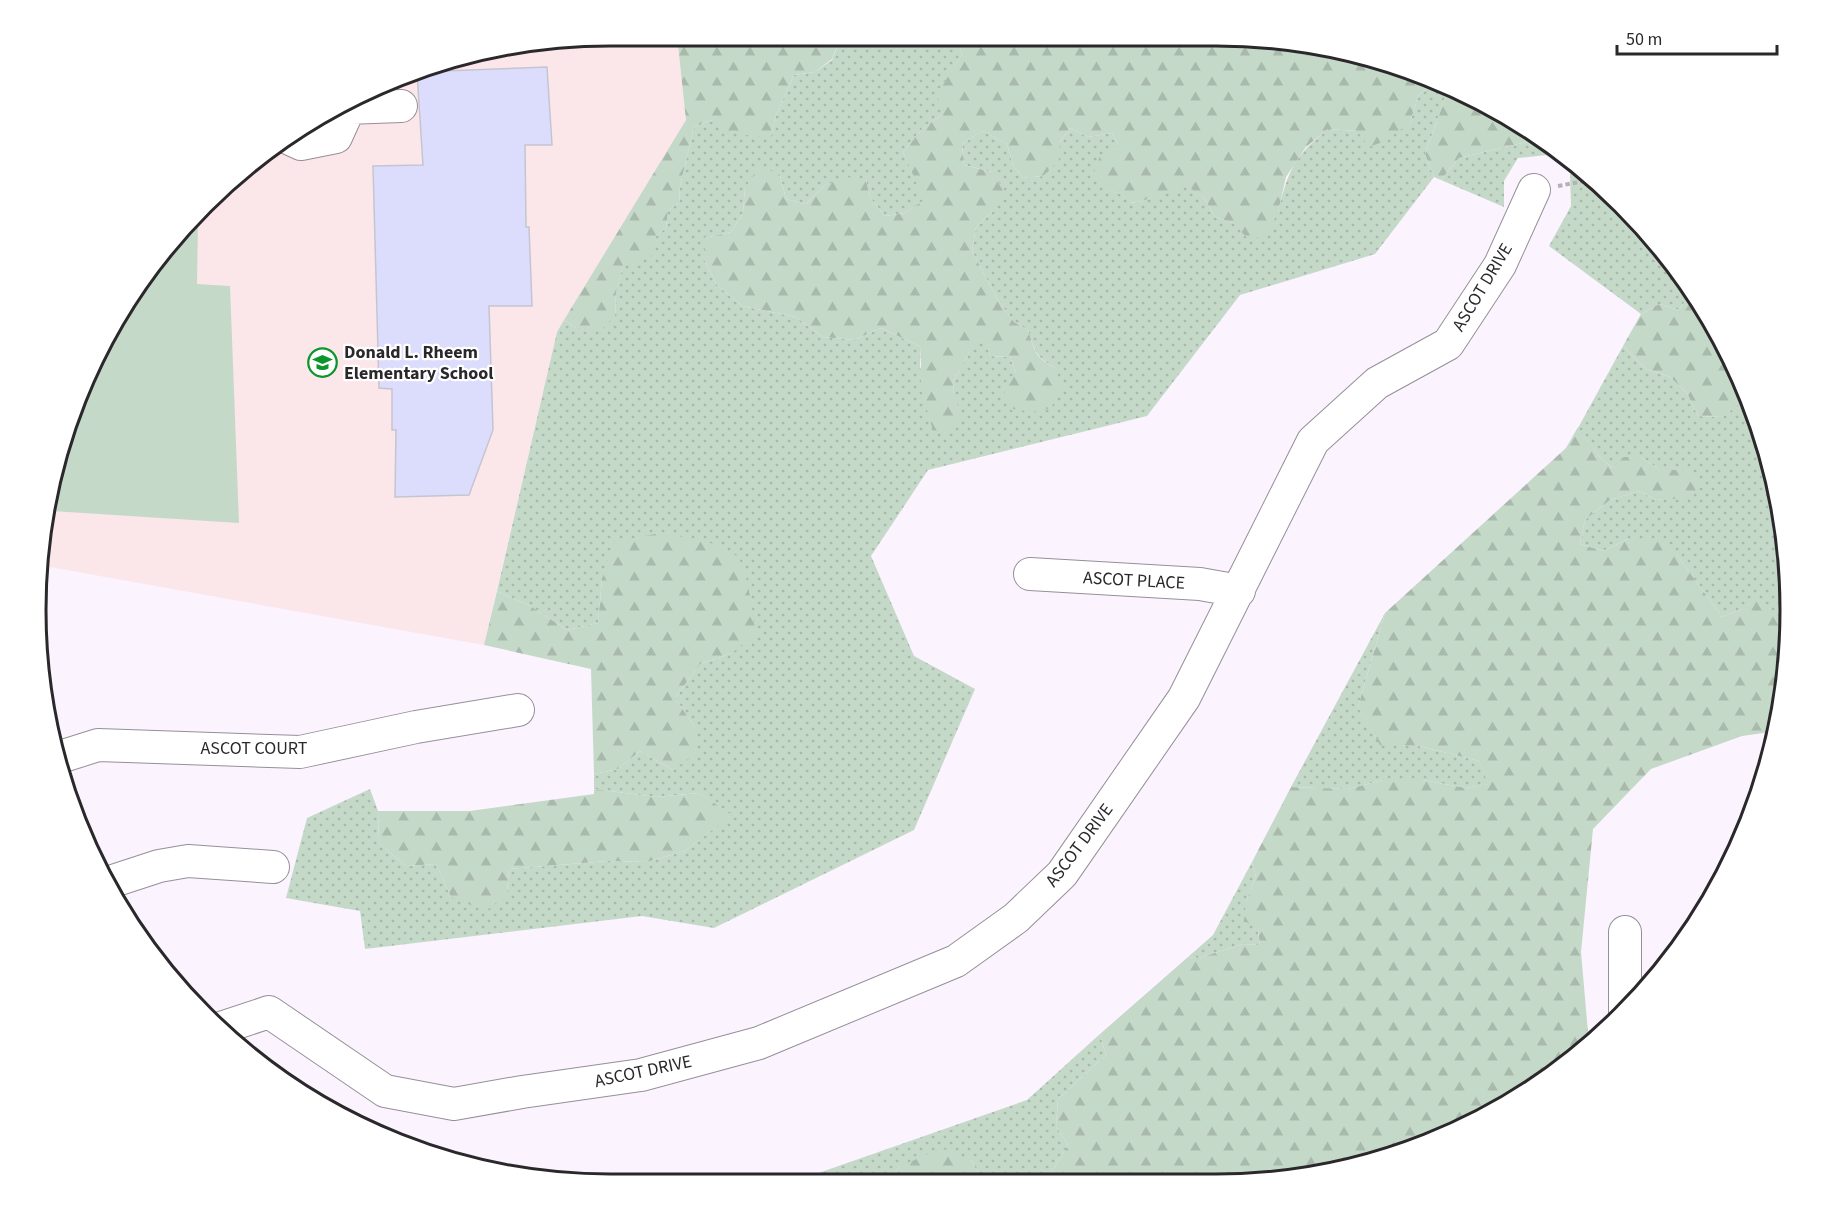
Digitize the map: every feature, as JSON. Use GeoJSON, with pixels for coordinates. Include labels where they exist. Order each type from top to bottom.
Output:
{"type":"FeatureCollection","features":[{"type":"Feature","properties":{"kind":"street"},"geometry":{"type":"LineString","coordinates":[[358,107],[401,106]]}},
{"type":"Feature","properties":{"kind":"street"},"geometry":{"type":"LineString","coordinates":[[296,142],[301,144],[336,137],[346,113]]}},
{"type":"Feature","properties":{"kind":"street","name":"ASCOT DRIVE"},"geometry":{"type":"LineString","coordinates":[[229,1025],[269,1012],[385,1091],[454,1104],[641,1074],[759,1043],[956,961],[1017,918],[1062,874],[1184,698],[1313,441],[1377,383],[1448,344],[1500,265],[1534,190]]}},
{"type":"Feature","properties":{"kind":"street","name":"ASCOT PLACE"},"geometry":{"type":"LineString","coordinates":[[1029,574],[1200,584],[1239,591]]}},
{"type":"Feature","properties":{"kind":"street","name":"ASCOT COURT"},"geometry":{"type":"LineString","coordinates":[[66,755],[98,745],[300,752],[416,727],[518,710]]}},
{"type":"Feature","properties":{"kind":"street"},"geometry":{"type":"LineString","coordinates":[[116,880],[159,866],[188,861],[273,867]]}},
{"type":"Feature","properties":{"kind":"street"},"geometry":{"type":"LineString","coordinates":[[1625,932],[1625,998]]}},
{"type":"Feature","properties":{"kind":"shaded area","name":"Donald L. Rheem Elementary School"},"geometry":{"type":"Polygon","coordinates":[[[678,46],[686,120],[557,332],[484,645],[49,567],[57,500],[76,429],[89,394],[122,328],[163,267],[186,238],[238,186],[297,141],[328,122],[394,89],[429,76],[500,57],[573,48],[678,46]]]}},
{"type":"Feature","properties":{"kind":"green space"},"geometry":{"type":"Polygon","coordinates":[[[678,46],[837,46],[832,59],[815,72],[794,75],[776,115],[771,136],[726,132],[712,120],[694,127],[680,186],[679,203],[668,210],[666,228],[656,236],[653,255],[633,263],[624,263],[616,292],[615,316],[602,329],[576,328],[564,320],[686,120],[678,46]]]}},
{"type":"Feature","properties":{"kind":"green space"},"geometry":{"type":"Polygon","coordinates":[[[837,46],[959,46],[962,54],[951,72],[942,115],[923,128],[903,152],[925,200],[905,213],[885,216],[871,199],[866,181],[825,185],[806,204],[786,199],[780,175],[745,188],[743,213],[731,232],[704,238],[704,259],[717,285],[742,306],[796,317],[823,337],[854,340],[881,328],[921,347],[920,366],[934,433],[954,396],[953,382],[973,341],[986,339],[990,356],[1010,357],[1016,373],[1056,368],[1040,357],[1034,348],[1028,330],[1014,322],[998,300],[972,251],[976,227],[993,211],[992,172],[964,165],[962,144],[983,131],[1007,144],[1013,165],[1023,178],[1043,176],[1060,142],[1070,128],[1088,137],[1112,133],[1119,146],[1105,189],[1121,194],[1131,203],[1187,185],[1204,198],[1215,217],[1233,223],[1278,212],[1294,165],[1307,148],[1328,129],[1357,131],[1410,123],[1418,96],[1428,87],[1446,95],[1425,154],[1434,177],[1375,254],[1240,295],[1147,416],[928,470],[871,556],[914,656],[975,689],[914,830],[714,928],[642,916],[365,949],[360,911],[286,898],[307,818],[370,789],[378,811],[379,843],[406,866],[436,864],[451,897],[507,894],[509,869],[608,861],[647,862],[685,851],[731,815],[699,793],[656,797],[594,789],[594,774],[618,769],[640,751],[673,770],[695,727],[675,698],[700,664],[732,653],[602,579],[598,623],[567,630],[532,607],[497,591],[557,332],[564,320],[576,328],[615,316],[616,292],[624,262],[666,228],[668,210],[679,203],[680,186],[694,127],[712,120],[771,136],[776,115],[794,75],[815,72],[832,60],[837,46]]]}},
{"type":"Feature","properties":{"kind":"green space"},"geometry":{"type":"Polygon","coordinates":[[[959,46],[1254,48],[1327,57],[1398,76],[1428,87],[1418,96],[1410,123],[1385,141],[1369,147],[1357,131],[1328,129],[1306,147],[1286,177],[1278,212],[1267,235],[1249,240],[1233,223],[1215,217],[1204,198],[1187,186],[1130,203],[1121,194],[1104,189],[1093,175],[1100,156],[1119,146],[1112,133],[1088,137],[1070,128],[1060,142],[1059,160],[1043,176],[1023,178],[1013,165],[1007,144],[983,131],[962,144],[964,165],[992,172],[1004,190],[993,211],[976,227],[972,251],[998,300],[1014,322],[1028,330],[1039,357],[1056,368],[1061,389],[1051,408],[1033,412],[1013,409],[1003,395],[1016,373],[1010,357],[990,356],[986,340],[974,341],[953,382],[954,396],[962,415],[951,430],[934,434],[921,390],[921,347],[881,328],[854,340],[823,337],[796,317],[742,306],[717,285],[704,259],[704,238],[731,232],[743,213],[745,188],[760,165],[780,175],[786,199],[806,204],[825,185],[847,177],[866,181],[871,199],[885,216],[905,213],[924,200],[903,152],[923,128],[942,115],[937,93],[962,54],[959,46]]]}},
{"type":"Feature","properties":{"kind":"green space"},"geometry":{"type":"Polygon","coordinates":[[[1446,95],[1499,122],[1563,165],[1526,142],[1459,158],[1441,180],[1434,177],[1425,154],[1446,95]]]}},
{"type":"Feature","properties":{"kind":"green space"},"geometry":{"type":"Polygon","coordinates":[[[1526,142],[1547,155],[1518,158],[1504,181],[1504,207],[1441,180],[1459,158],[1526,142]]]}},
{"type":"Feature","properties":{"kind":"green space"},"geometry":{"type":"Polygon","coordinates":[[[1562,166],[1589,186],[1641,238],[1687,299],[1679,310],[1659,304],[1641,314],[1549,246],[1571,206],[1570,173],[1562,166]]]}},
{"type":"Feature","properties":{"kind":"green space"},"geometry":{"type":"Polygon","coordinates":[[[198,226],[197,284],[230,286],[239,523],[55,511],[76,429],[105,361],[141,297],[186,238],[198,226]]]}},
{"type":"Feature","properties":{"kind":"green space"},"geometry":{"type":"Polygon","coordinates":[[[1687,299],[1705,328],[1738,394],[1742,404],[1722,417],[1698,416],[1687,393],[1670,377],[1646,369],[1623,346],[1641,314],[1659,304],[1679,310],[1687,299]]]}},
{"type":"Feature","properties":{"kind":"green space"},"geometry":{"type":"Polygon","coordinates":[[[1623,346],[1646,369],[1670,377],[1687,393],[1698,416],[1722,417],[1741,403],[1751,429],[1770,500],[1776,536],[1780,616],[1742,609],[1722,617],[1677,555],[1628,539],[1603,551],[1580,544],[1585,520],[1610,500],[1639,491],[1656,500],[1673,498],[1660,470],[1641,457],[1612,468],[1599,456],[1578,428],[1623,346]]]}},
{"type":"Feature","properties":{"kind":"green space"},"geometry":{"type":"Polygon","coordinates":[[[1578,427],[1599,456],[1612,468],[1624,457],[1641,457],[1660,470],[1685,470],[1703,484],[1691,498],[1656,500],[1639,491],[1610,500],[1585,520],[1580,544],[1603,551],[1628,539],[1659,541],[1677,555],[1722,617],[1742,609],[1753,598],[1780,616],[1776,684],[1767,732],[1742,736],[1651,769],[1593,829],[1581,952],[1588,1035],[1530,1079],[1499,1098],[1433,1131],[1363,1154],[1291,1169],[1254,1172],[1050,1174],[1068,1145],[1056,1126],[1058,1099],[1106,1055],[1100,1034],[1188,957],[1199,958],[1243,944],[1260,945],[1258,930],[1244,920],[1246,901],[1256,877],[1252,862],[1291,787],[1348,789],[1383,780],[1423,780],[1466,788],[1488,784],[1479,761],[1419,746],[1380,745],[1358,707],[1385,613],[1566,448],[1578,427]]]}},
{"type":"Feature","properties":{"kind":"green space"},"geometry":{"type":"Polygon","coordinates":[[[660,533],[714,544],[733,553],[739,559],[748,584],[756,633],[732,653],[700,664],[675,698],[695,727],[695,754],[673,770],[640,751],[618,769],[594,774],[591,669],[484,645],[497,591],[532,607],[567,630],[598,623],[602,579],[614,542],[660,533]]]}},
{"type":"Feature","properties":{"kind":"green space"},"geometry":{"type":"Polygon","coordinates":[[[1385,613],[1358,707],[1380,744],[1419,746],[1479,761],[1489,784],[1466,788],[1423,780],[1383,780],[1348,789],[1291,787],[1385,613]]]}},
{"type":"Feature","properties":{"kind":"green space"},"geometry":{"type":"Polygon","coordinates":[[[594,789],[656,797],[699,793],[732,815],[685,851],[647,862],[608,861],[509,869],[507,894],[486,911],[451,897],[436,864],[406,866],[379,843],[378,811],[470,811],[594,794],[594,789]]]}},
{"type":"Feature","properties":{"kind":"green space"},"geometry":{"type":"Polygon","coordinates":[[[1252,862],[1256,877],[1246,901],[1258,930],[1260,945],[1243,944],[1199,958],[1188,957],[1213,935],[1252,862]]]}},
{"type":"Feature","properties":{"kind":"green space"},"geometry":{"type":"Polygon","coordinates":[[[1100,1034],[1106,1055],[1058,1099],[1056,1126],[1068,1145],[1050,1174],[979,1174],[971,1160],[899,1167],[894,1174],[816,1174],[1027,1100],[1100,1034]]]}},
{"type":"Feature","properties":{"kind":"green space"},"geometry":{"type":"Polygon","coordinates":[[[941,1148],[971,1160],[979,1174],[894,1174],[899,1167],[941,1148]]]}},
{"type":"Feature","properties":{"kind":"building"},"geometry":{"type":"Polygon","coordinates":[[[547,67],[552,145],[525,145],[526,227],[529,227],[532,306],[489,306],[493,430],[469,495],[395,497],[396,430],[392,430],[392,389],[379,388],[373,166],[423,165],[418,80],[447,71],[547,67]]]}},
{"type":"Feature","properties":{"kind":"place","name":"Donald L. Rheem Elementary School"},"geometry":{"type":"Point","coordinates":[323,362]}}]}
